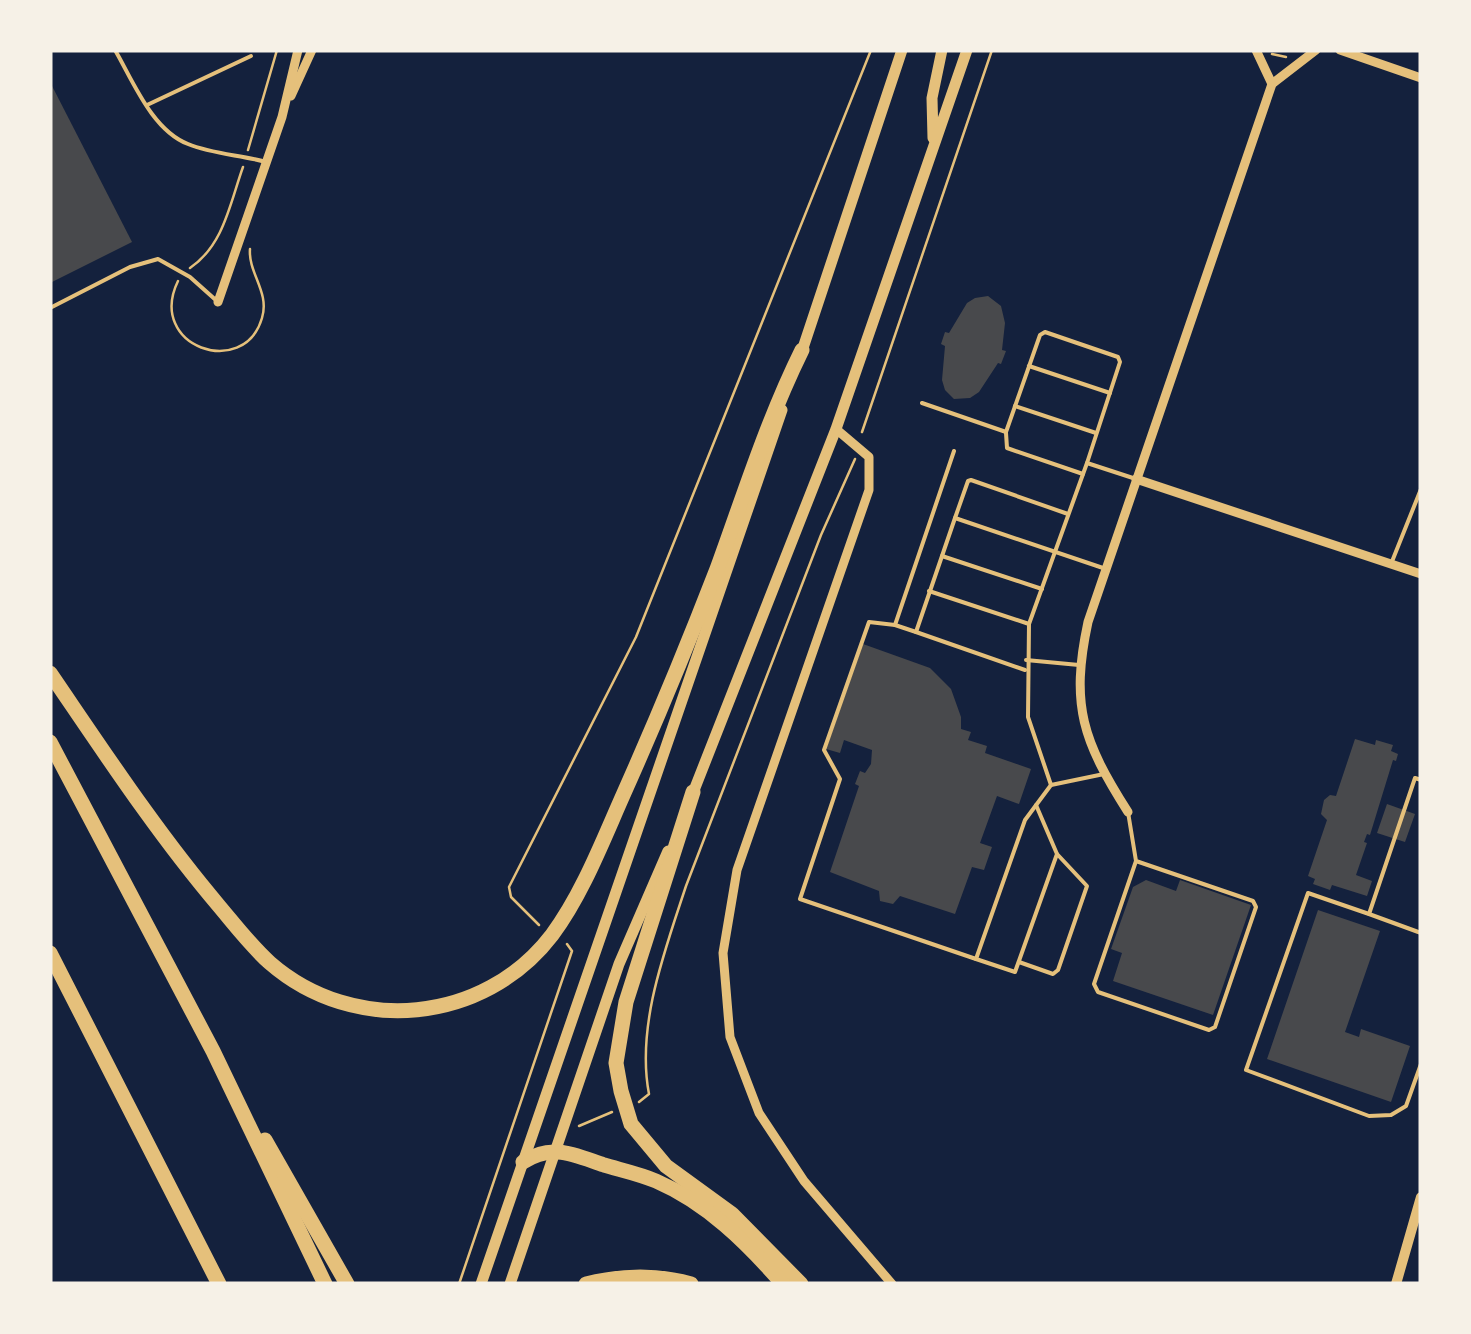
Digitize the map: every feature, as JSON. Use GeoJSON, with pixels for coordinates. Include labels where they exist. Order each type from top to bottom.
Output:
{"type":"FeatureCollection","features":[{"type":"Feature","properties":{"kind":"highway"},"geometry":{"type":"LineString","coordinates":[[50,673],[148,817],[223,911],[270,962],[325,996],[382,1011],[439,1008],[470,999],[502,981],[552,935],[592,863],[667,695],[773,410],[802,350]]}},
{"type":"Feature","properties":{"kind":"highway"},"geometry":{"type":"LineString","coordinates":[[50,742],[213,1051],[347,1284]]}},
{"type":"Feature","properties":{"kind":"highway"},"geometry":{"type":"LineString","coordinates":[[693,792],[626,1002],[616,1064],[621,1091],[632,1124],[666,1166],[732,1214],[801,1284]]}},
{"type":"Feature","properties":{"kind":"highway"},"geometry":{"type":"LineString","coordinates":[[50,953],[219,1284]]}},
{"type":"Feature","properties":{"kind":"highway"},"geometry":{"type":"LineString","coordinates":[[213,1051],[325,1284]]}},
{"type":"Feature","properties":{"kind":"highway"},"geometry":{"type":"LineString","coordinates":[[523,1162],[537,1153],[556,1149],[657,1182],[703,1208],[746,1243],[783,1284]]}},
{"type":"Feature","properties":{"kind":"highway"},"geometry":{"type":"LineString","coordinates":[[586,1284],[634,1277],[661,1277],[691,1284]]}},
{"type":"Feature","properties":{"kind":"main road"},"geometry":{"type":"LineString","coordinates":[[481,1284],[681,711],[902,50]]}},
{"type":"Feature","properties":{"kind":"main road"},"geometry":{"type":"LineString","coordinates":[[933,147],[932,98],[942,50]]}},
{"type":"Feature","properties":{"kind":"main road"},"geometry":{"type":"LineString","coordinates":[[510,1284],[618,964],[693,792],[836,429],[967,50]]}},
{"type":"Feature","properties":{"kind":"street"},"geometry":{"type":"LineString","coordinates":[[282,117],[298,50]]}},
{"type":"Feature","properties":{"kind":"street"},"geometry":{"type":"LineString","coordinates":[[218,302],[282,117],[312,50]]}},
{"type":"Feature","properties":{"kind":"street"},"geometry":{"type":"LineString","coordinates":[[1128,812],[1087,738],[1079,702],[1078,665],[1088,622],[1272,84],[1316,50]]}},
{"type":"Feature","properties":{"kind":"street"},"geometry":{"type":"LineString","coordinates":[[1340,50],[1421,78]]}},
{"type":"Feature","properties":{"kind":"street"},"geometry":{"type":"LineString","coordinates":[[1261,51],[1272,84]]}},
{"type":"Feature","properties":{"kind":"street"},"geometry":{"type":"LineString","coordinates":[[836,429],[869,456],[869,490],[737,870],[723,953],[730,1037],[759,1113],[804,1181],[892,1284]]}},
{"type":"Feature","properties":{"kind":"street"},"geometry":{"type":"LineString","coordinates":[[1136,479],[1421,574]]}},
{"type":"Feature","properties":{"kind":"street"},"geometry":{"type":"LineString","coordinates":[[1396,1284],[1421,1198]]}},
{"type":"Feature","properties":{"kind":"lane"},"geometry":{"type":"LineString","coordinates":[[115,50],[167,131],[184,143],[266,162]]}},
{"type":"Feature","properties":{"kind":"lane"},"geometry":{"type":"LineString","coordinates":[[147,104],[252,56]]}},
{"type":"Feature","properties":{"kind":"lane"},"geometry":{"type":"LineString","coordinates":[[50,308],[130,267],[158,259],[218,302]]}},
{"type":"Feature","properties":{"kind":"lane"},"geometry":{"type":"LineString","coordinates":[[1051,785],[1028,718],[1028,624],[1042,589],[1087,463],[1120,362],[1118,357],[1046,332],[1040,334],[1006,432],[1007,448],[1083,474]]}},
{"type":"Feature","properties":{"kind":"lane"},"geometry":{"type":"LineString","coordinates":[[1029,366],[1110,393]]}},
{"type":"Feature","properties":{"kind":"lane"},"geometry":{"type":"LineString","coordinates":[[922,403],[1006,432]]}},
{"type":"Feature","properties":{"kind":"lane"},"geometry":{"type":"LineString","coordinates":[[1016,406],[1097,434]]}},
{"type":"Feature","properties":{"kind":"lane"},"geometry":{"type":"LineString","coordinates":[[895,625],[954,451]]}},
{"type":"Feature","properties":{"kind":"lane"},"geometry":{"type":"LineString","coordinates":[[1087,463],[1136,479]]}},
{"type":"Feature","properties":{"kind":"lane"},"geometry":{"type":"LineString","coordinates":[[916,632],[971,480],[1068,514]]}},
{"type":"Feature","properties":{"kind":"lane"},"geometry":{"type":"LineString","coordinates":[[1391,564],[1421,489]]}},
{"type":"Feature","properties":{"kind":"lane"},"geometry":{"type":"LineString","coordinates":[[955,518],[1106,570]]}},
{"type":"Feature","properties":{"kind":"lane"},"geometry":{"type":"LineString","coordinates":[[942,556],[1042,589]]}},
{"type":"Feature","properties":{"kind":"lane"},"geometry":{"type":"LineString","coordinates":[[930,591],[1028,624]]}},
{"type":"Feature","properties":{"kind":"lane"},"geometry":{"type":"LineString","coordinates":[[1026,670],[895,625],[869,622],[824,750],[840,779],[800,899],[1016,972],[1056,854]]}},
{"type":"Feature","properties":{"kind":"lane"},"geometry":{"type":"LineString","coordinates":[[1026,660],[1078,665]]}},
{"type":"Feature","properties":{"kind":"lane"},"geometry":{"type":"LineString","coordinates":[[976,959],[1026,820],[1036,805],[1051,785],[1104,774]]}},
{"type":"Feature","properties":{"kind":"lane"},"geometry":{"type":"LineString","coordinates":[[1369,914],[1415,778],[1421,780]]}},
{"type":"Feature","properties":{"kind":"lane"},"geometry":{"type":"LineString","coordinates":[[1019,962],[1053,974],[1058,970],[1087,886],[1056,854],[1036,805]]}},
{"type":"Feature","properties":{"kind":"lane"},"geometry":{"type":"LineString","coordinates":[[1128,812],[1136,861],[1094,984],[1098,992],[1208,1030],[1215,1026],[1256,907],[1253,901],[1136,861]]}},
{"type":"Feature","properties":{"kind":"lane"},"geometry":{"type":"LineString","coordinates":[[1421,932],[1308,893],[1246,1070],[1369,1116],[1380,1116],[1391,1115],[1406,1106],[1421,1064]]}},
{"type":"Feature","properties":{"kind":"path"},"geometry":{"type":"LineString","coordinates":[[459,1284],[572,951],[510,898],[510,886],[636,637],[871,50]]}},
{"type":"Feature","properties":{"kind":"path"},"geometry":{"type":"LineString","coordinates":[[639,1102],[648,1094],[645,1050],[666,950],[686,886],[858,447],[992,50]]}},
{"type":"Feature","properties":{"kind":"path"},"geometry":{"type":"LineString","coordinates":[[1261,51],[1286,58]]}},
{"type":"Feature","properties":{"kind":"path"},"geometry":{"type":"LineString","coordinates":[[575,1134],[580,1124],[618,1110]]}},
{"type":"Feature","properties":{"kind":"building"},"geometry":{"type":"Polygon","coordinates":[[[50,82],[132,242],[50,283],[50,82]]]}},
{"type":"Feature","properties":{"kind":"building"},"geometry":{"type":"Polygon","coordinates":[[[988,296],[1001,306],[1005,323],[1002,350],[1006,351],[979,392],[970,398],[954,399],[942,380],[945,346],[941,344],[945,332],[949,333],[967,303],[988,296]]]}},
{"type":"Feature","properties":{"kind":"building"},"geometry":{"type":"Polygon","coordinates":[[[863,644],[930,668],[951,689],[961,729],[971,732],[968,740],[987,746],[985,753],[1031,769],[1019,804],[997,796],[980,843],[992,847],[984,870],[972,867],[955,914],[900,896],[893,904],[880,901],[879,891],[830,872],[859,786],[855,784],[860,771],[865,773],[871,764],[872,750],[844,740],[840,753],[826,749],[863,644]]]}},
{"type":"Feature","properties":{"kind":"building"},"geometry":{"type":"Polygon","coordinates":[[[1355,739],[1393,745],[1391,751],[1398,754],[1370,835],[1364,842],[1367,843],[1356,875],[1372,881],[1367,896],[1332,885],[1330,890],[1313,884],[1315,879],[1308,876],[1327,820],[1321,814],[1324,800],[1336,796],[1355,739]]]}},
{"type":"Feature","properties":{"kind":"building"},"geometry":{"type":"Polygon","coordinates":[[[1387,804],[1415,814],[1405,842],[1377,833],[1387,804]]]}},
{"type":"Feature","properties":{"kind":"building"},"geometry":{"type":"Polygon","coordinates":[[[1146,880],[1176,891],[1180,880],[1251,905],[1213,1015],[1113,981],[1122,953],[1111,949],[1133,887],[1146,880]]]}},
{"type":"Feature","properties":{"kind":"building"},"geometry":{"type":"Polygon","coordinates":[[[1318,910],[1380,931],[1345,1032],[1359,1037],[1361,1029],[1410,1046],[1391,1102],[1267,1059],[1318,910]]]}}]}
